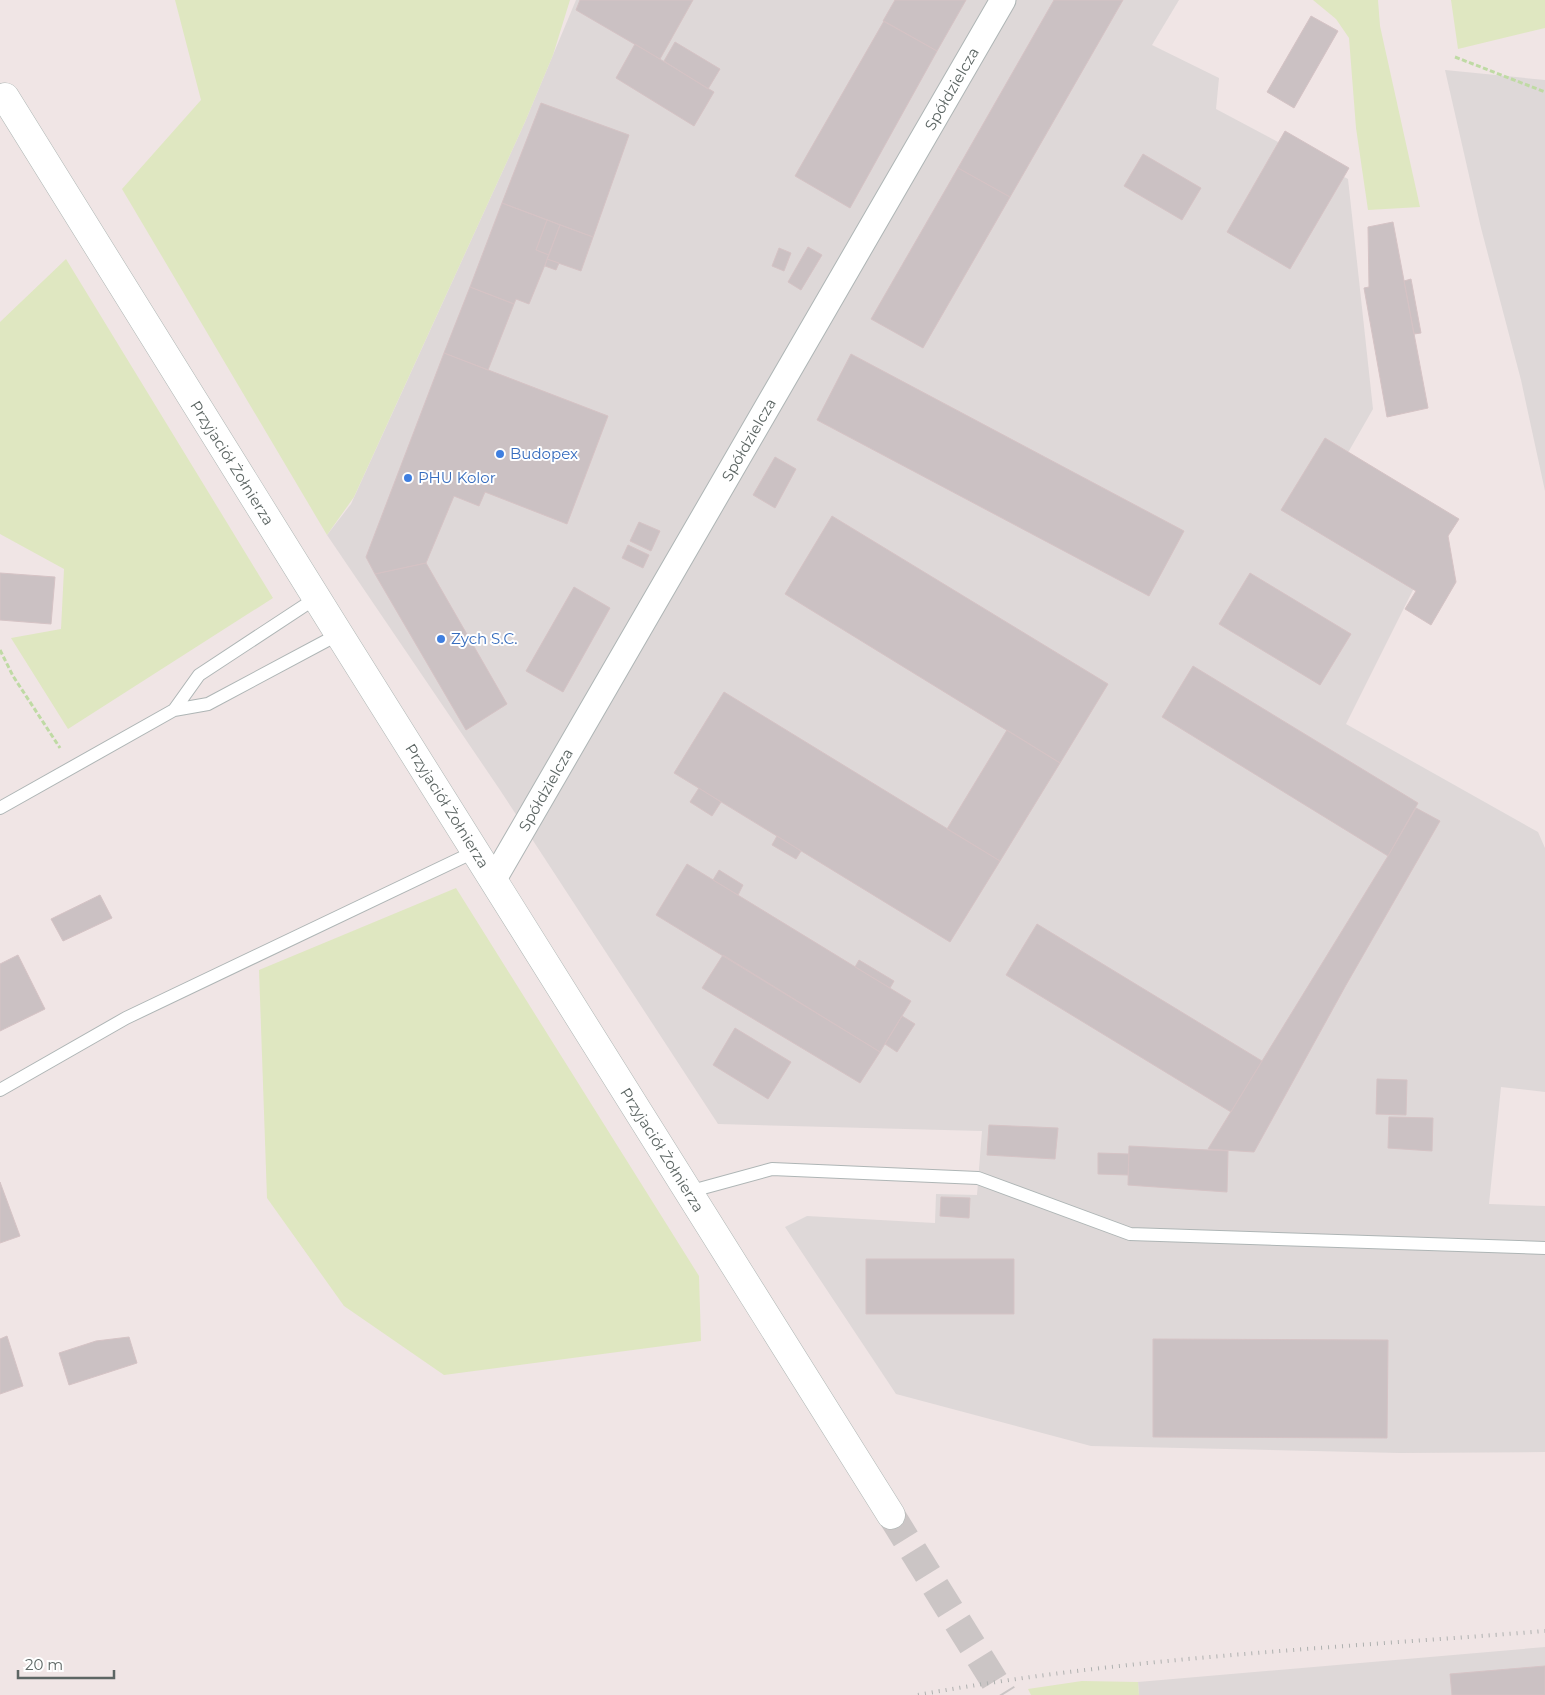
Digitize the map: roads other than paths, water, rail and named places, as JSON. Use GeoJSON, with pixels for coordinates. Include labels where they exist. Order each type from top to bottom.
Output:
{"type":"FeatureCollection","features":[{"type":"Feature","properties":{"kind":"main road","name":"Przyjaciół Żołnierza"},"geometry":{"type":"LineString","coordinates":[[5,97],[316,598],[494,879],[890,1514]]}},
{"type":"Feature","properties":{"kind":"street","name":"Spółdzielcza"},"geometry":{"type":"LineString","coordinates":[[494,879],[1003,0]]}},
{"type":"Feature","properties":{"kind":"lane"},"geometry":{"type":"LineString","coordinates":[[174,710],[199,676],[316,598]]}},
{"type":"Feature","properties":{"kind":"lane"},"geometry":{"type":"LineString","coordinates":[[0,808],[174,710],[208,704],[339,634]]}},
{"type":"Feature","properties":{"kind":"lane"},"geometry":{"type":"LineString","coordinates":[[0,1090],[126,1018],[476,851]]}},
{"type":"Feature","properties":{"kind":"lane"},"geometry":{"type":"LineString","coordinates":[[688,1192],[772,1169],[978,1178],[1130,1234],[1545,1248]]}},
{"type":"Feature","properties":{"kind":"tunnel"},"geometry":{"type":"LineString","coordinates":[[891,1515],[1003,1695]]}},
{"type":"Feature","properties":{"kind":"railway"},"geometry":{"type":"LineString","coordinates":[[918,1695],[1074,1671],[1152,1663],[1231,1655],[1545,1631]]}},
{"type":"Feature","properties":{"kind":"place","name":"Budopex"},"geometry":{"type":"Point","coordinates":[500,454]}},
{"type":"Feature","properties":{"kind":"place","name":"PHU Kolor"},"geometry":{"type":"Point","coordinates":[408,478]}},
{"type":"Feature","properties":{"kind":"place","name":"Zych S.C."},"geometry":{"type":"Point","coordinates":[441,639]}}]}
